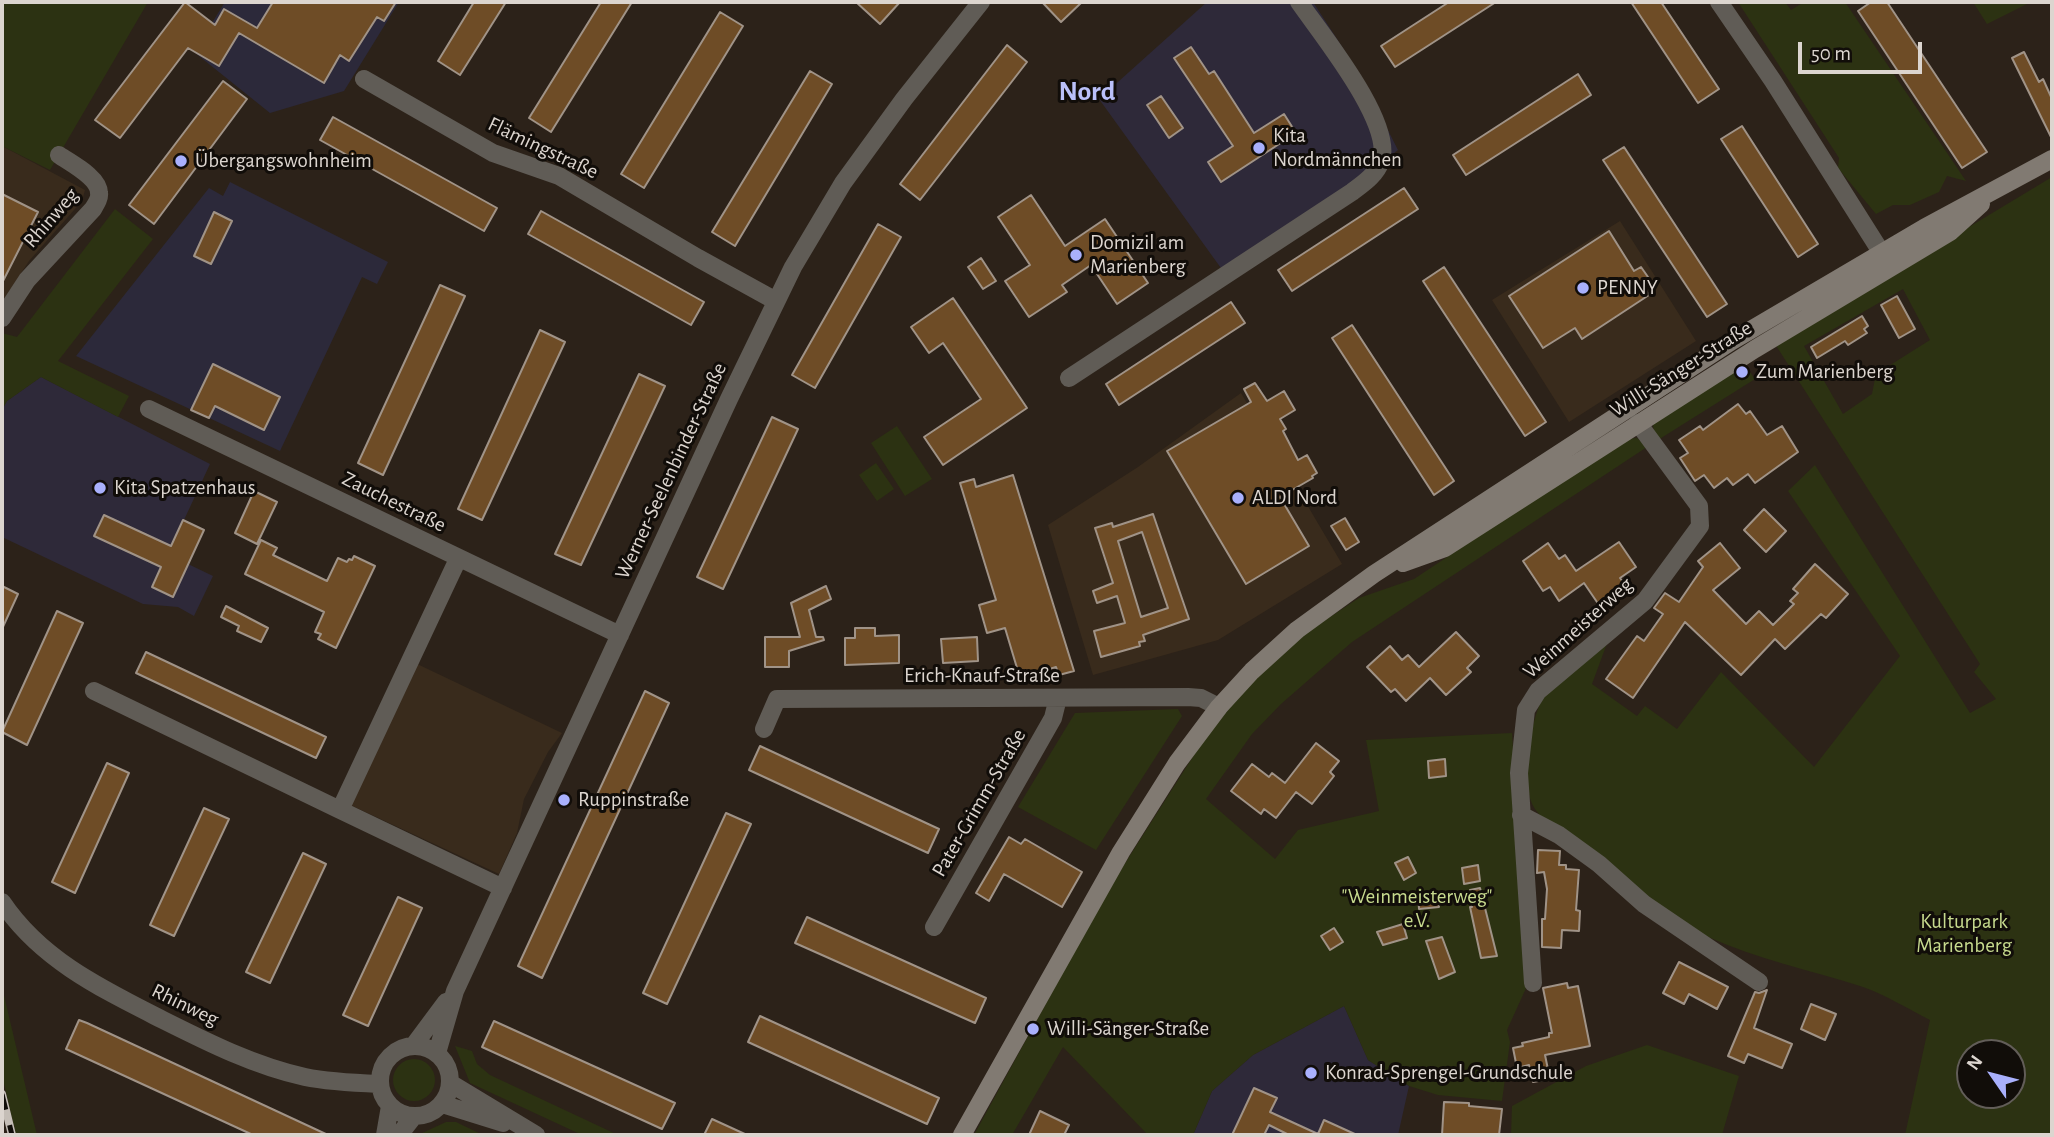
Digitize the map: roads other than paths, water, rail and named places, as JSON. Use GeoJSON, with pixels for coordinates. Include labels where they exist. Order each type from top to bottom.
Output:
{"type":"FeatureCollection","features":[{"type":"Feature","properties":{"kind":"main road","name":"Willi-Sänger-Straße"},"geometry":{"type":"LineString","coordinates":[[1374,574],[1445,548],[1755,349],[2003,185],[2052,159]]}},
{"type":"Feature","properties":{"kind":"main road","name":"Willi-Sänger-Straße"},"geometry":{"type":"LineString","coordinates":[[961,1135],[1121,852],[1177,763],[1219,707],[1252,671],[1297,630],[1374,574],[1732,341],[1886,260]]}},
{"type":"Feature","properties":{"kind":"street","name":"Werner-Seelenbinder-Straße"},"geometry":{"type":"LineString","coordinates":[[437,1053],[455,991],[776,301],[843,183],[904,99],[981,2]]}},
{"type":"Feature","properties":{"kind":"street"},"geometry":{"type":"LineString","coordinates":[[1069,377],[1352,192],[1376,172],[1382,159],[1383,142],[1373,113],[1299,2]]}},
{"type":"Feature","properties":{"kind":"street"},"geometry":{"type":"LineString","coordinates":[[1719,2],[1773,81],[1886,260]]}},
{"type":"Feature","properties":{"kind":"street","name":"Flämingstraße"},"geometry":{"type":"LineString","coordinates":[[364,79],[494,153],[559,176],[776,301]]}},
{"type":"Feature","properties":{"kind":"street","name":"Rhinweg"},"geometry":{"type":"LineString","coordinates":[[2,318],[27,280],[93,209],[99,196],[100,191],[93,180],[59,155]]}},
{"type":"Feature","properties":{"kind":"street","name":"Zauchestraße"},"geometry":{"type":"LineString","coordinates":[[149,409],[620,635]]}},
{"type":"Feature","properties":{"kind":"street","name":"Weinmeisterweg"},"geometry":{"type":"LineString","coordinates":[[1532,983],[1519,773],[1526,710],[1538,691],[1646,601],[1700,526],[1699,506],[1638,424]]}},
{"type":"Feature","properties":{"kind":"street"},"geometry":{"type":"LineString","coordinates":[[340,810],[458,559]]}},
{"type":"Feature","properties":{"kind":"street"},"geometry":{"type":"LineString","coordinates":[[94,691],[503,888]]}},
{"type":"Feature","properties":{"kind":"street","name":"Erich-Knauf-Straße"},"geometry":{"type":"LineString","coordinates":[[764,729],[777,699],[1188,697],[1200,698],[1219,707]]}},
{"type":"Feature","properties":{"kind":"street","name":"Pater-Grimm-Straße"},"geometry":{"type":"LineString","coordinates":[[934,927],[1053,718],[1058,698]]}},
{"type":"Feature","properties":{"kind":"street"},"geometry":{"type":"LineString","coordinates":[[1521,815],[1559,835],[1599,864],[1644,904],[1759,982]]}},
{"type":"Feature","properties":{"kind":"street","name":"Rhinweg"},"geometry":{"type":"LineString","coordinates":[[2,902],[15,921],[39,946],[61,963],[106,991],[204,1040],[267,1066],[307,1077],[380,1084]]}},
{"type":"Feature","properties":{"kind":"street","name":"Werner-Seelenbinder-Straße"},"geometry":{"type":"LineString","coordinates":[[414,1045],[455,991]]}},
{"type":"Feature","properties":{"kind":"street"},"geometry":{"type":"LineString","coordinates":[[414,1045],[437,1053],[449,1072],[450,1083],[442,1104],[429,1113],[414,1116],[401,1113],[390,1106],[383,1096],[380,1084],[381,1070],[388,1057],[400,1049],[414,1045]]}},
{"type":"Feature","properties":{"kind":"street"},"geometry":{"type":"LineString","coordinates":[[450,1083],[529,1132]]}},
{"type":"Feature","properties":{"kind":"street"},"geometry":{"type":"LineString","coordinates":[[442,1104],[529,1132]]}},
{"type":"Feature","properties":{"kind":"street"},"geometry":{"type":"LineString","coordinates":[[385,1135],[390,1106]]}},
{"type":"Feature","properties":{"kind":"street"},"geometry":{"type":"LineString","coordinates":[[399,1135],[414,1116]]}},
{"type":"Feature","properties":{"kind":"railway"},"geometry":{"type":"LineString","coordinates":[[2,1094],[12,1135]]}},
{"type":"Feature","properties":{"kind":"place","name":"Kita Nordmännchen"},"geometry":{"type":"Point","coordinates":[1259,148]}},
{"type":"Feature","properties":{"kind":"place","name":"Übergangswohnheim"},"geometry":{"type":"Point","coordinates":[181,161]}},
{"type":"Feature","properties":{"kind":"place","name":"Domizil am Marienberg"},"geometry":{"type":"Point","coordinates":[1076,255]}},
{"type":"Feature","properties":{"kind":"place","name":"PENNY"},"geometry":{"type":"Point","coordinates":[1583,288]}},
{"type":"Feature","properties":{"kind":"place","name":"Zum Marienberg"},"geometry":{"type":"Point","coordinates":[1742,372]}},
{"type":"Feature","properties":{"kind":"place","name":"Kita Spatzenhaus"},"geometry":{"type":"Point","coordinates":[100,488]}},
{"type":"Feature","properties":{"kind":"place","name":"ALDI Nord"},"geometry":{"type":"Point","coordinates":[1238,498]}},
{"type":"Feature","properties":{"kind":"place","name":"Ruppinstraße"},"geometry":{"type":"Point","coordinates":[564,800]}},
{"type":"Feature","properties":{"kind":"place","name":"Willi-Sänger-Straße"},"geometry":{"type":"Point","coordinates":[1033,1029]}},
{"type":"Feature","properties":{"kind":"place","name":"Konrad-Sprengel-Grundschule"},"geometry":{"type":"Point","coordinates":[1311,1073]}},
{"type":"Feature","properties":{"kind":"district","name":"Nord"},"geometry":{"type":"Point","coordinates":[1087,92]}},
{"type":"Feature","properties":{"kind":"park label","name":"\"Weinmeisterweg\" e.V."},"geometry":{"type":"Point","coordinates":[1417,909]}},
{"type":"Feature","properties":{"kind":"park label","name":"Kulturpark Marienberg"},"geometry":{"type":"Point","coordinates":[1964,934]}}]}
